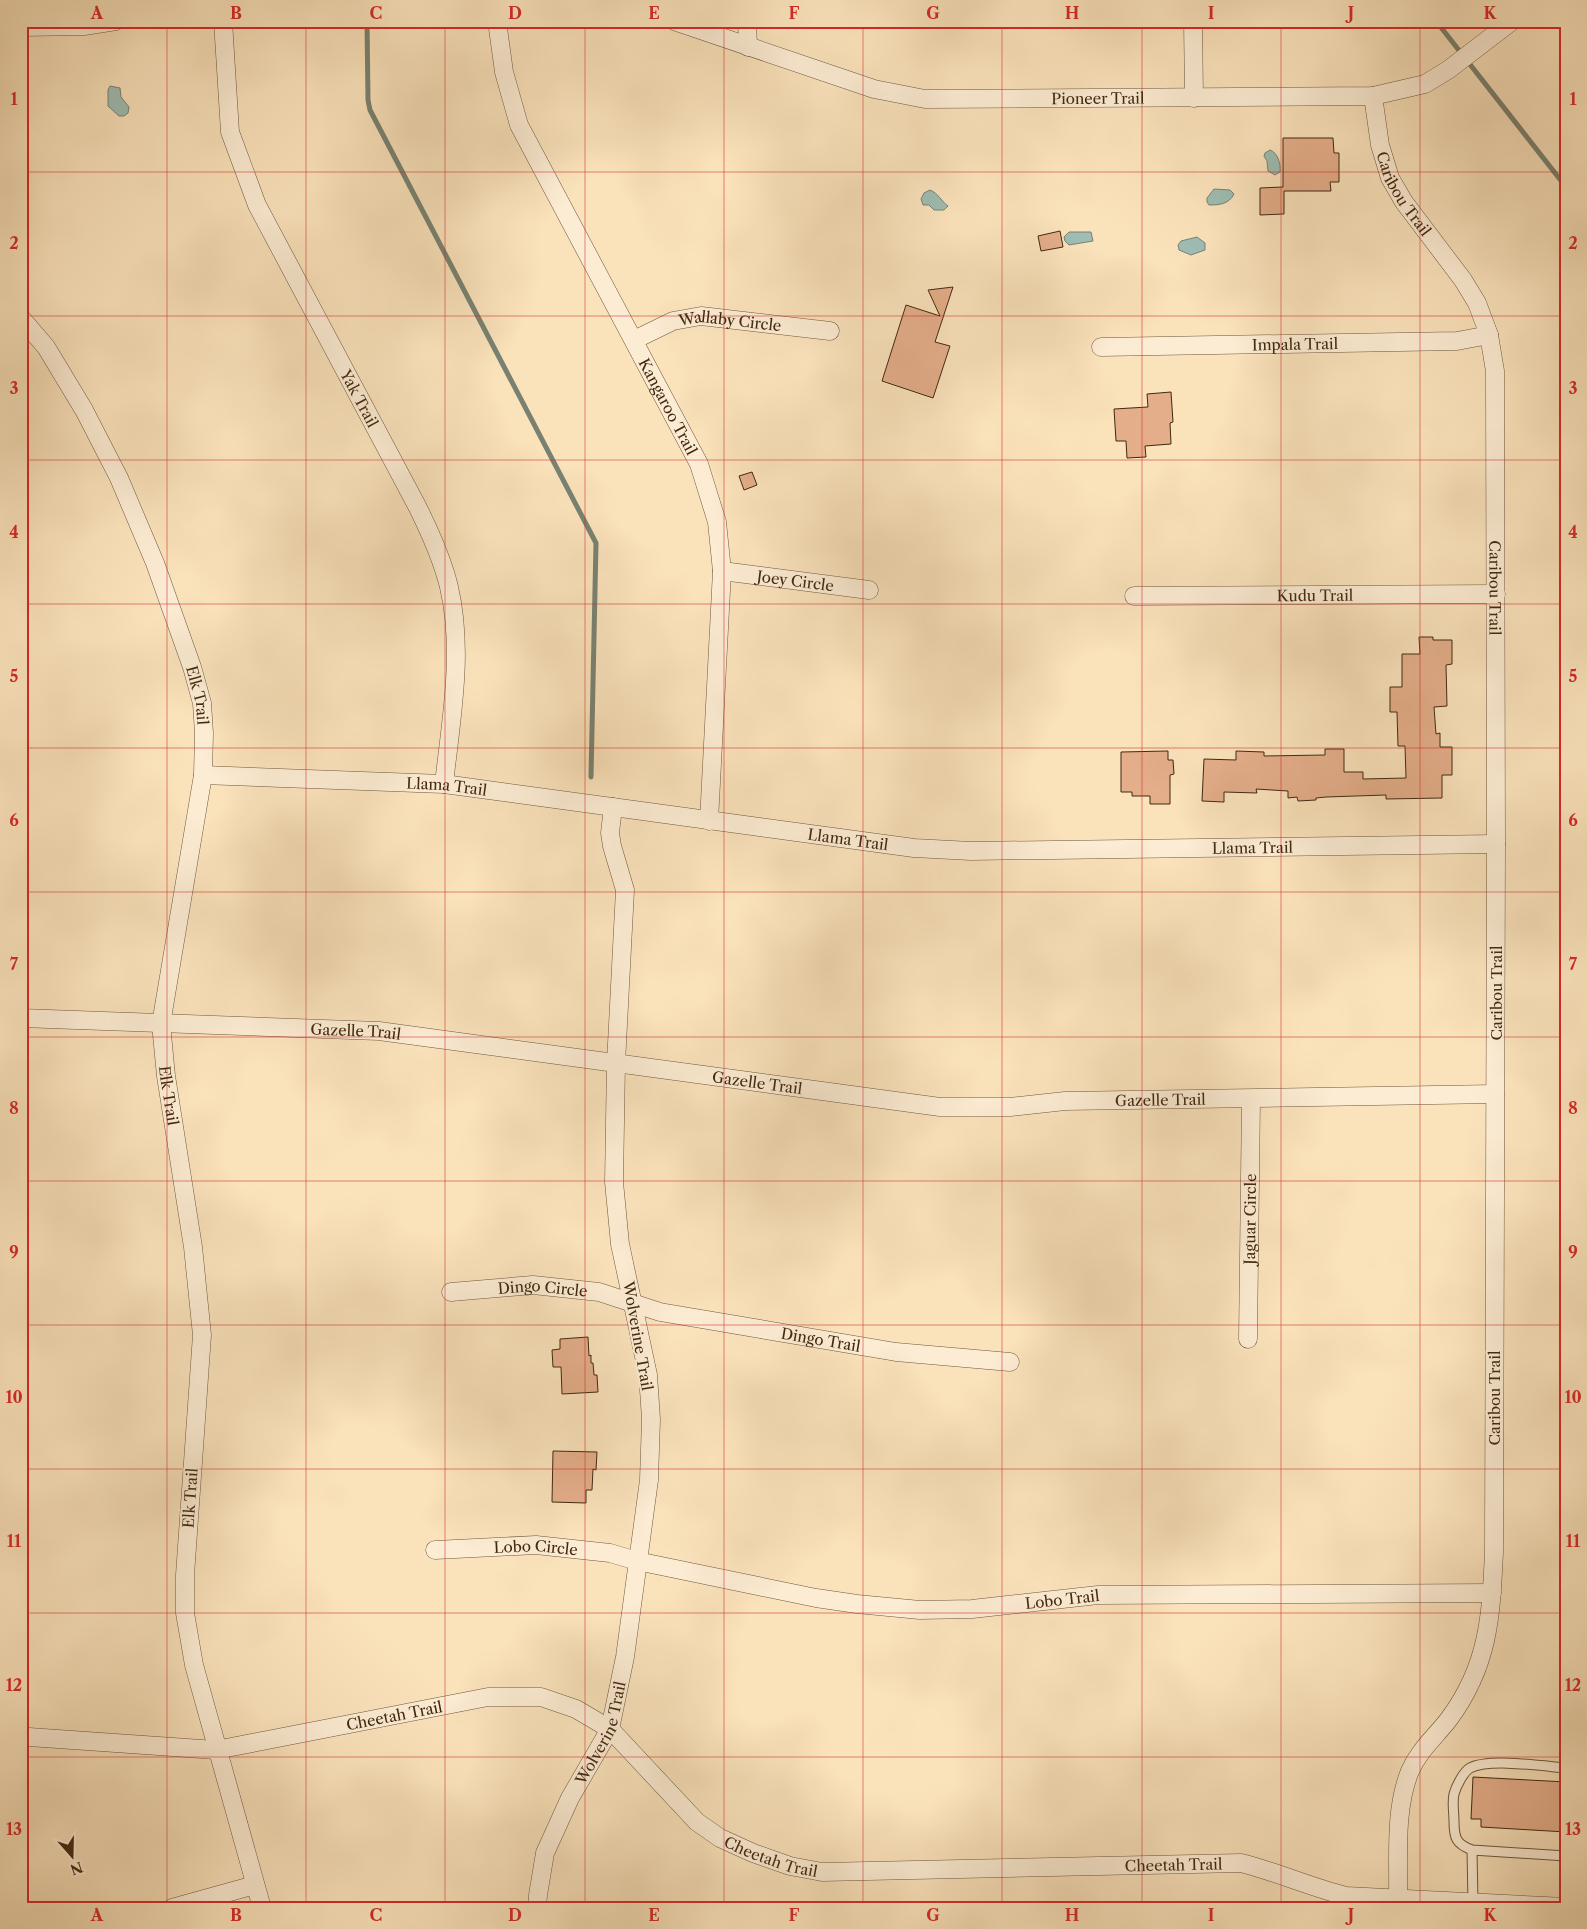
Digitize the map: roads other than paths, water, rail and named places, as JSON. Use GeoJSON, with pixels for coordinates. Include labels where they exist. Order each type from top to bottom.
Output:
{"type":"FeatureCollection","features":[{"type":"Feature","properties":{"kind":"street"},"geometry":{"type":"LineString","coordinates":[[21,27],[84,26],[116,21]]}},
{"type":"Feature","properties":{"kind":"street","name":"Yak Trail"},"geometry":{"type":"LineString","coordinates":[[223,21],[230,132],[257,205],[417,506],[436,544],[449,588],[454,628],[456,670],[444,784]]}},
{"type":"Feature","properties":{"kind":"street","name":"Kangaroo Trail"},"geometry":{"type":"LineString","coordinates":[[497,21],[504,72],[519,125],[699,464],[717,522],[722,571],[709,821]]}},
{"type":"Feature","properties":{"kind":"street","name":"Pioneer Trail"},"geometry":{"type":"LineString","coordinates":[[674,21],[874,89],[925,99],[1373,96],[1425,84],[1448,70],[1512,21]]}},
{"type":"Feature","properties":{"kind":"street"},"geometry":{"type":"LineString","coordinates":[[747,21],[748,47]]}},
{"type":"Feature","properties":{"kind":"street"},"geometry":{"type":"LineString","coordinates":[[1193,21],[1194,98]]}},
{"type":"Feature","properties":{"kind":"street","name":"Caribou Trail"},"geometry":{"type":"LineString","coordinates":[[1373,96],[1380,145],[1390,178],[1404,202],[1463,280],[1477,303],[1488,335],[1495,371],[1496,844],[1494,1552],[1492,1592],[1488,1630],[1480,1660],[1469,1686],[1449,1718],[1421,1752],[1411,1770],[1403,1793],[1400,1820],[1398,1899]]}},
{"type":"Feature","properties":{"kind":"street","name":"Wallaby Circle"},"geometry":{"type":"LineString","coordinates":[[634,340],[673,321],[701,316],[830,331]]}},
{"type":"Feature","properties":{"kind":"street","name":"Elk Trail"},"geometry":{"type":"LineString","coordinates":[[21,318],[46,347],[84,410],[119,478],[155,562],[192,667],[202,703],[204,733],[203,775],[161,1024],[166,1076],[193,1247],[202,1335],[184,1575],[185,1613],[194,1665],[216,1750],[262,1908]]}},
{"type":"Feature","properties":{"kind":"street","name":"Impala Trail"},"geometry":{"type":"LineString","coordinates":[[1101,347],[1456,341],[1488,335]]}},
{"type":"Feature","properties":{"kind":"street","name":"Joey Circle"},"geometry":{"type":"LineString","coordinates":[[722,571],[869,590]]}},
{"type":"Feature","properties":{"kind":"street","name":"Kudu Trail"},"geometry":{"type":"LineString","coordinates":[[1134,596],[1496,594]]}},
{"type":"Feature","properties":{"kind":"street","name":"Llama Trail"},"geometry":{"type":"LineString","coordinates":[[203,775],[444,784],[914,848],[971,851],[1496,844]]}},
{"type":"Feature","properties":{"kind":"street","name":"Wolverine Trail"},"geometry":{"type":"LineString","coordinates":[[537,1908],[545,1852],[570,1798],[610,1729],[625,1657],[649,1480],[651,1419],[648,1375],[620,1244],[614,1182],[616,1063],[625,890],[610,833],[613,808]]}},
{"type":"Feature","properties":{"kind":"street","name":"Gazelle Trail"},"geometry":{"type":"LineString","coordinates":[[21,1018],[379,1031],[940,1107],[1010,1107],[1065,1101],[1251,1100],[1495,1094]]}},
{"type":"Feature","properties":{"kind":"street","name":"Jaguar Circle"},"geometry":{"type":"LineString","coordinates":[[1248,1339],[1251,1100]]}},
{"type":"Feature","properties":{"kind":"street","name":"Dingo Circle"},"geometry":{"type":"LineString","coordinates":[[451,1292],[533,1285],[599,1292],[634,1304]]}},
{"type":"Feature","properties":{"kind":"street","name":"Dingo Trail"},"geometry":{"type":"LineString","coordinates":[[634,1304],[660,1312],[896,1352],[1010,1362]]}},
{"type":"Feature","properties":{"kind":"street","name":"Lobo Circle"},"geometry":{"type":"LineString","coordinates":[[435,1550],[536,1545],[610,1553],[637,1561]]}},
{"type":"Feature","properties":{"kind":"street","name":"Lobo Trail"},"geometry":{"type":"LineString","coordinates":[[637,1561],[816,1598],[920,1610],[972,1609],[1098,1595],[1492,1592]]}},
{"type":"Feature","properties":{"kind":"street","name":"Cheetah Trail"},"geometry":{"type":"LineString","coordinates":[[29,1737],[216,1750],[488,1697],[541,1697],[576,1709],[610,1729],[697,1822],[720,1838],[753,1853],[790,1866],[822,1872],[1241,1863],[1266,1869],[1322,1890],[1346,1896],[1398,1899],[1447,1905],[1473,1903],[1557,1907]]}},
{"type":"Feature","properties":{"kind":"street"},"geometry":{"type":"LineString","coordinates":[[172,1908],[255,1885]]}},
{"type":"Feature","properties":{"kind":"lane"},"geometry":{"type":"LineString","coordinates":[[1566,1768],[1491,1763],[1468,1769],[1454,1794],[1455,1837],[1462,1846],[1472,1850],[1566,1856]]}},
{"type":"Feature","properties":{"kind":"lane"},"geometry":{"type":"LineString","coordinates":[[1472,1850],[1473,1903]]}},
{"type":"Feature","properties":{"kind":"water"},"geometry":{"type":"Polygon","coordinates":[[[110,86],[120,88],[121,97],[129,107],[128,113],[124,116],[119,116],[108,106],[108,90],[110,86]]]}},
{"type":"Feature","properties":{"kind":"water"},"geometry":{"type":"Polygon","coordinates":[[[1270,150],[1277,156],[1280,166],[1280,172],[1275,175],[1268,171],[1267,161],[1264,156],[1270,150]]]}},
{"type":"Feature","properties":{"kind":"water"},"geometry":{"type":"Polygon","coordinates":[[[1214,189],[1230,190],[1234,194],[1230,200],[1224,203],[1209,205],[1207,198],[1214,189]]]}},
{"type":"Feature","properties":{"kind":"water"},"geometry":{"type":"Polygon","coordinates":[[[930,190],[948,206],[944,210],[934,210],[929,205],[923,205],[921,199],[924,193],[930,190]]]}},
{"type":"Feature","properties":{"kind":"water"},"geometry":{"type":"Polygon","coordinates":[[[1069,232],[1091,232],[1093,241],[1069,245],[1064,237],[1069,232]]]}},
{"type":"Feature","properties":{"kind":"water"},"geometry":{"type":"Polygon","coordinates":[[[1197,237],[1205,243],[1205,250],[1191,255],[1179,250],[1178,245],[1181,241],[1197,237]]]}},
{"type":"Feature","properties":{"kind":"waterway"},"geometry":{"type":"LineString","coordinates":[[367,21],[368,100],[370,110],[596,543],[591,777]]}},
{"type":"Feature","properties":{"kind":"waterway"},"geometry":{"type":"LineString","coordinates":[[1436,21],[1566,187]]}}]}
